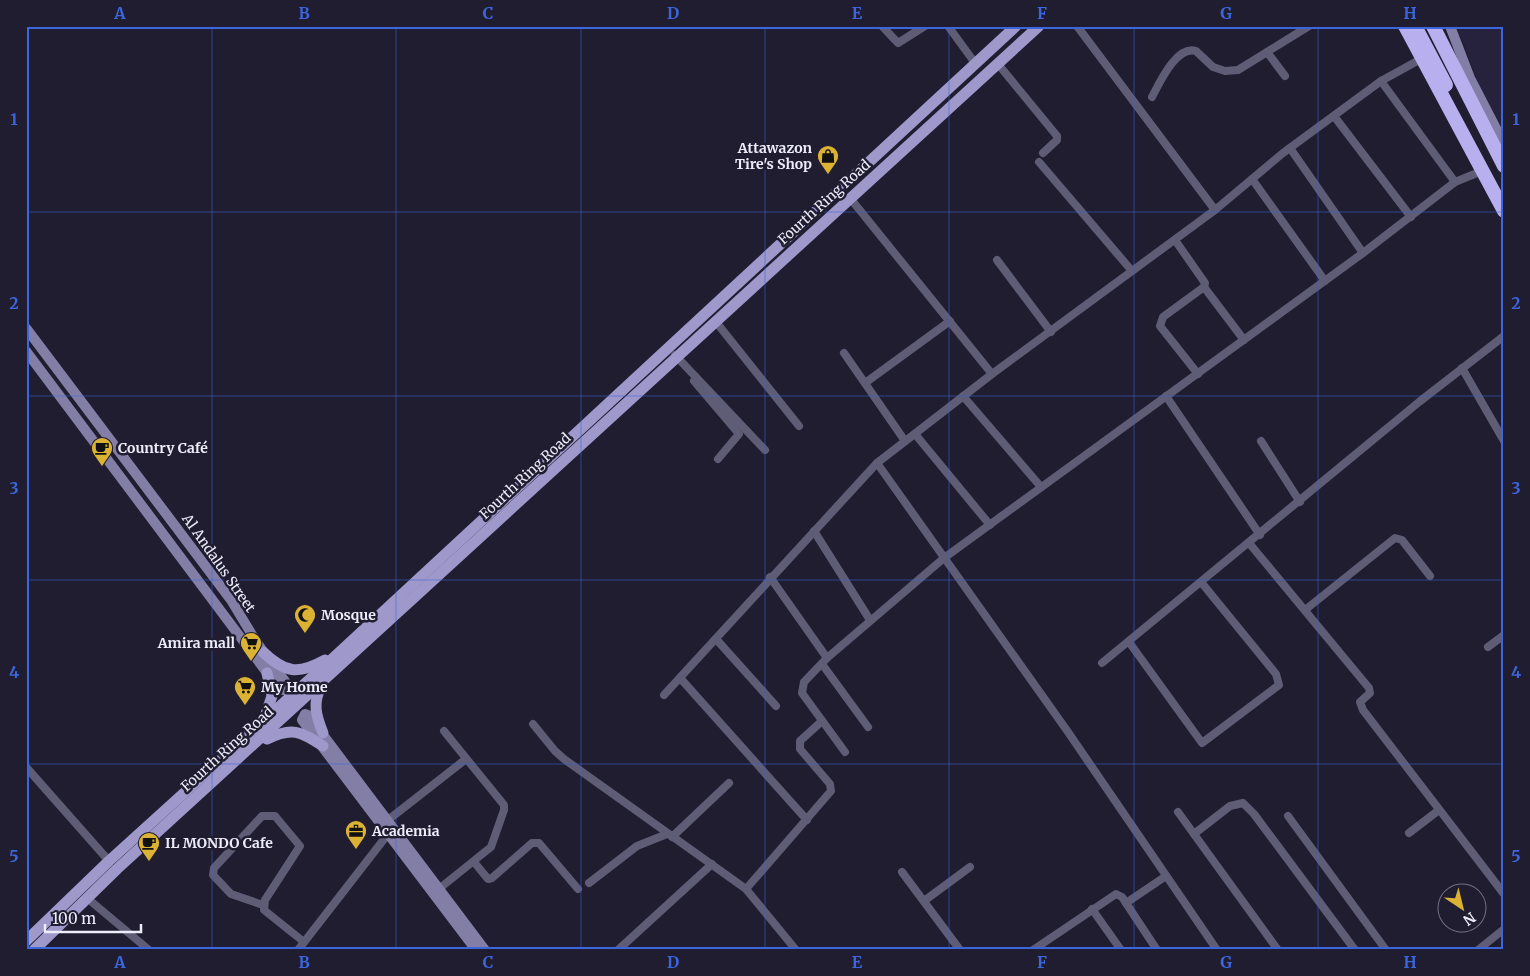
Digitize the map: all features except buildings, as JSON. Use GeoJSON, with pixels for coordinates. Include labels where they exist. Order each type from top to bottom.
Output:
{"type":"FeatureCollection","features":[{"type":"Feature","properties":{"kind":"highway"},"geometry":{"type":"LineString","coordinates":[[1404,26],[1504,210]]}},
{"type":"Feature","properties":{"kind":"highway"},"geometry":{"type":"LineString","coordinates":[[1416,26],[1504,196]]}},
{"type":"Feature","properties":{"kind":"highway"},"geometry":{"type":"LineString","coordinates":[[1433,26],[1504,166]]}},
{"type":"Feature","properties":{"kind":"main road","name":"Fourth Ring Road"},"geometry":{"type":"LineString","coordinates":[[26,941],[109,861],[264,719],[344,649],[1016,26]]}},
{"type":"Feature","properties":{"kind":"main road","name":"Fourth Ring Road"},"geometry":{"type":"LineString","coordinates":[[34,950],[87,898],[1039,26]]}},
{"type":"Feature","properties":{"kind":"main road"},"geometry":{"type":"LineString","coordinates":[[1450,26],[1470,78],[1504,144]]}},
{"type":"Feature","properties":{"kind":"main road"},"geometry":{"type":"LineString","coordinates":[[810,216],[811,224],[818,227]]}},
{"type":"Feature","properties":{"kind":"main road","name":"Al Andalus Street"},"geometry":{"type":"LineString","coordinates":[[26,328],[237,609],[263,652],[287,684],[285,690],[280,690],[267,673],[26,351]]}},
{"type":"Feature","properties":{"kind":"main road"},"geometry":{"type":"LineString","coordinates":[[184,562],[196,553]]}},
{"type":"Feature","properties":{"kind":"main road"},"geometry":{"type":"LineString","coordinates":[[263,652],[281,667],[296,670],[311,667],[344,649]]}},
{"type":"Feature","properties":{"kind":"main road"},"geometry":{"type":"LineString","coordinates":[[264,719],[272,696],[267,673]]}},
{"type":"Feature","properties":{"kind":"main road"},"geometry":{"type":"LineString","coordinates":[[322,734],[316,715],[315,704],[318,692],[326,679]]}},
{"type":"Feature","properties":{"kind":"main road"},"geometry":{"type":"LineString","coordinates":[[476,950],[424,874],[388,820],[308,715],[303,717],[302,720],[388,834],[424,874],[440,888],[485,950]]}},
{"type":"Feature","properties":{"kind":"main road"},"geometry":{"type":"LineString","coordinates":[[256,744],[283,732],[292,731],[300,732],[323,746]]}},
{"type":"Feature","properties":{"kind":"street"},"geometry":{"type":"LineString","coordinates":[[882,26],[898,43],[924,26]]}},
{"type":"Feature","properties":{"kind":"street"},"geometry":{"type":"LineString","coordinates":[[948,26],[975,63]]}},
{"type":"Feature","properties":{"kind":"street"},"geometry":{"type":"LineString","coordinates":[[1077,26],[1215,210]]}},
{"type":"Feature","properties":{"kind":"street"},"geometry":{"type":"LineString","coordinates":[[1152,97],[1169,66],[1190,50],[1196,51],[1212,67],[1225,71],[1244,67],[1309,26]]}},
{"type":"Feature","properties":{"kind":"street"},"geometry":{"type":"LineString","coordinates":[[1267,52],[1285,76]]}},
{"type":"Feature","properties":{"kind":"street"},"geometry":{"type":"LineString","coordinates":[[664,695],[681,679],[770,577],[878,463],[992,374],[1215,210],[1290,148],[1381,82],[1421,59]]}},
{"type":"Feature","properties":{"kind":"street"},"geometry":{"type":"LineString","coordinates":[[998,64],[1057,136],[1057,140],[1043,153]]}},
{"type":"Feature","properties":{"kind":"street"},"geometry":{"type":"LineString","coordinates":[[1381,82],[1455,182]]}},
{"type":"Feature","properties":{"kind":"street"},"geometry":{"type":"LineString","coordinates":[[1334,116],[1411,217]]}},
{"type":"Feature","properties":{"kind":"street"},"geometry":{"type":"LineString","coordinates":[[1290,148],[1363,253]]}},
{"type":"Feature","properties":{"kind":"street"},"geometry":{"type":"LineString","coordinates":[[1039,162],[1132,271]]}},
{"type":"Feature","properties":{"kind":"street"},"geometry":{"type":"LineString","coordinates":[[845,752],[802,693],[804,682],[824,661],[944,558],[1325,281],[1455,182],[1482,171]]}},
{"type":"Feature","properties":{"kind":"street"},"geometry":{"type":"LineString","coordinates":[[1252,179],[1325,281]]}},
{"type":"Feature","properties":{"kind":"street"},"geometry":{"type":"LineString","coordinates":[[850,198],[992,374]]}},
{"type":"Feature","properties":{"kind":"street"},"geometry":{"type":"LineString","coordinates":[[1175,240],[1204,280],[1204,286],[1244,340]]}},
{"type":"Feature","properties":{"kind":"street"},"geometry":{"type":"LineString","coordinates":[[997,260],[1051,332]]}},
{"type":"Feature","properties":{"kind":"street"},"geometry":{"type":"LineString","coordinates":[[1198,374],[1163,330],[1160,322],[1163,317],[1204,286]]}},
{"type":"Feature","properties":{"kind":"street"},"geometry":{"type":"LineString","coordinates":[[865,383],[950,321]]}},
{"type":"Feature","properties":{"kind":"street"},"geometry":{"type":"LineString","coordinates":[[716,322],[799,426]]}},
{"type":"Feature","properties":{"kind":"street"},"geometry":{"type":"LineString","coordinates":[[1102,663],[1462,368],[1504,336]]}},
{"type":"Feature","properties":{"kind":"street"},"geometry":{"type":"LineString","coordinates":[[669,347],[675,359],[739,434],[718,459]]}},
{"type":"Feature","properties":{"kind":"street"},"geometry":{"type":"LineString","coordinates":[[844,353],[906,441]]}},
{"type":"Feature","properties":{"kind":"street"},"geometry":{"type":"LineString","coordinates":[[675,359],[765,450]]}},
{"type":"Feature","properties":{"kind":"street"},"geometry":{"type":"LineString","coordinates":[[1462,368],[1504,441]]}},
{"type":"Feature","properties":{"kind":"street"},"geometry":{"type":"LineString","coordinates":[[964,396],[1041,487]]}},
{"type":"Feature","properties":{"kind":"street"},"geometry":{"type":"LineString","coordinates":[[1166,396],[1260,534]]}},
{"type":"Feature","properties":{"kind":"street"},"geometry":{"type":"LineString","coordinates":[[915,434],[990,525]]}},
{"type":"Feature","properties":{"kind":"street"},"geometry":{"type":"LineString","coordinates":[[1261,441],[1300,502]]}},
{"type":"Feature","properties":{"kind":"street"},"geometry":{"type":"LineString","coordinates":[[878,463],[1217,950]]}},
{"type":"Feature","properties":{"kind":"street"},"geometry":{"type":"LineString","coordinates":[[814,530],[870,620]]}},
{"type":"Feature","properties":{"kind":"street"},"geometry":{"type":"LineString","coordinates":[[1305,610],[1395,538],[1402,540],[1430,576]]}},
{"type":"Feature","properties":{"kind":"street"},"geometry":{"type":"LineString","coordinates":[[1249,543],[1369,688],[1370,692],[1360,702],[1360,707],[1504,894]]}},
{"type":"Feature","properties":{"kind":"street"},"geometry":{"type":"LineString","coordinates":[[770,577],[868,726]]}},
{"type":"Feature","properties":{"kind":"street"},"geometry":{"type":"LineString","coordinates":[[1129,642],[1202,742],[1279,686],[1277,677],[1200,582]]}},
{"type":"Feature","properties":{"kind":"street"},"geometry":{"type":"LineString","coordinates":[[1488,648],[1504,635]]}},
{"type":"Feature","properties":{"kind":"street"},"geometry":{"type":"LineString","coordinates":[[716,639],[776,706]]}},
{"type":"Feature","properties":{"kind":"street"},"geometry":{"type":"LineString","coordinates":[[681,679],[807,820]]}},
{"type":"Feature","properties":{"kind":"street"},"geometry":{"type":"LineString","coordinates":[[746,889],[831,790],[830,784],[799,745],[800,741],[822,721]]}},
{"type":"Feature","properties":{"kind":"street"},"geometry":{"type":"LineString","coordinates":[[533,724],[554,751],[746,889],[796,950]]}},
{"type":"Feature","properties":{"kind":"street"},"geometry":{"type":"LineString","coordinates":[[440,888],[491,847],[504,805],[444,731]]}},
{"type":"Feature","properties":{"kind":"street"},"geometry":{"type":"LineString","coordinates":[[388,820],[466,759]]}},
{"type":"Feature","properties":{"kind":"street"},"geometry":{"type":"LineString","coordinates":[[26,767],[109,861]]}},
{"type":"Feature","properties":{"kind":"street"},"geometry":{"type":"LineString","coordinates":[[588,883],[637,846],[670,835],[729,783]]}},
{"type":"Feature","properties":{"kind":"street"},"geometry":{"type":"LineString","coordinates":[[1194,834],[1230,806],[1238,803],[1247,806],[1355,950]]}},
{"type":"Feature","properties":{"kind":"street"},"geometry":{"type":"LineString","coordinates":[[1409,833],[1439,810]]}},
{"type":"Feature","properties":{"kind":"street"},"geometry":{"type":"LineString","coordinates":[[1178,812],[1278,950]]}},
{"type":"Feature","properties":{"kind":"street"},"geometry":{"type":"LineString","coordinates":[[263,905],[231,894],[213,875],[214,868],[262,816],[268,815],[275,816],[300,846],[263,905],[264,910],[304,942]]}},
{"type":"Feature","properties":{"kind":"street"},"geometry":{"type":"LineString","coordinates":[[1288,816],[1386,950]]}},
{"type":"Feature","properties":{"kind":"street"},"geometry":{"type":"LineString","coordinates":[[298,950],[388,834]]}},
{"type":"Feature","properties":{"kind":"street"},"geometry":{"type":"LineString","coordinates":[[474,862],[484,876],[492,878],[532,843],[538,842],[578,889]]}},
{"type":"Feature","properties":{"kind":"street"},"geometry":{"type":"LineString","coordinates":[[618,950],[712,864]]}},
{"type":"Feature","properties":{"kind":"street"},"geometry":{"type":"LineString","coordinates":[[924,901],[970,868]]}},
{"type":"Feature","properties":{"kind":"street"},"geometry":{"type":"LineString","coordinates":[[902,872],[960,950]]}},
{"type":"Feature","properties":{"kind":"street"},"geometry":{"type":"LineString","coordinates":[[1126,903],[1166,876]]}},
{"type":"Feature","properties":{"kind":"street"},"geometry":{"type":"LineString","coordinates":[[1033,950],[1113,894],[1120,895],[1157,950]]}},
{"type":"Feature","properties":{"kind":"street"},"geometry":{"type":"LineString","coordinates":[[87,898],[149,950]]}},
{"type":"Feature","properties":{"kind":"street"},"geometry":{"type":"LineString","coordinates":[[1092,908],[1120,950]]}},
{"type":"Feature","properties":{"kind":"street"},"geometry":{"type":"LineString","coordinates":[[1478,950],[1503,933]]}},
{"type":"Feature","properties":{"kind":"shaded area"},"geometry":{"type":"Polygon","coordinates":[[[1457,26],[1504,26],[1504,140],[1490,114],[1457,26]]]}},
{"type":"Feature","properties":{"kind":"place","name":"Attawazon Tire's Shop"},"geometry":{"type":"Point","coordinates":[828,175]}},
{"type":"Feature","properties":{"kind":"place","name":"Country Café"},"geometry":{"type":"Point","coordinates":[102,467]}},
{"type":"Feature","properties":{"kind":"place","name":"Mosque"},"geometry":{"type":"Point","coordinates":[305,634]}},
{"type":"Feature","properties":{"kind":"place","name":"Amira mall"},"geometry":{"type":"Point","coordinates":[251,662]}},
{"type":"Feature","properties":{"kind":"place","name":"My Home"},"geometry":{"type":"Point","coordinates":[245,706]}},
{"type":"Feature","properties":{"kind":"place","name":"Academia"},"geometry":{"type":"Point","coordinates":[356,850]}},
{"type":"Feature","properties":{"kind":"place","name":"IL MONDO Cafe"},"geometry":{"type":"Point","coordinates":[149,862]}}]}
